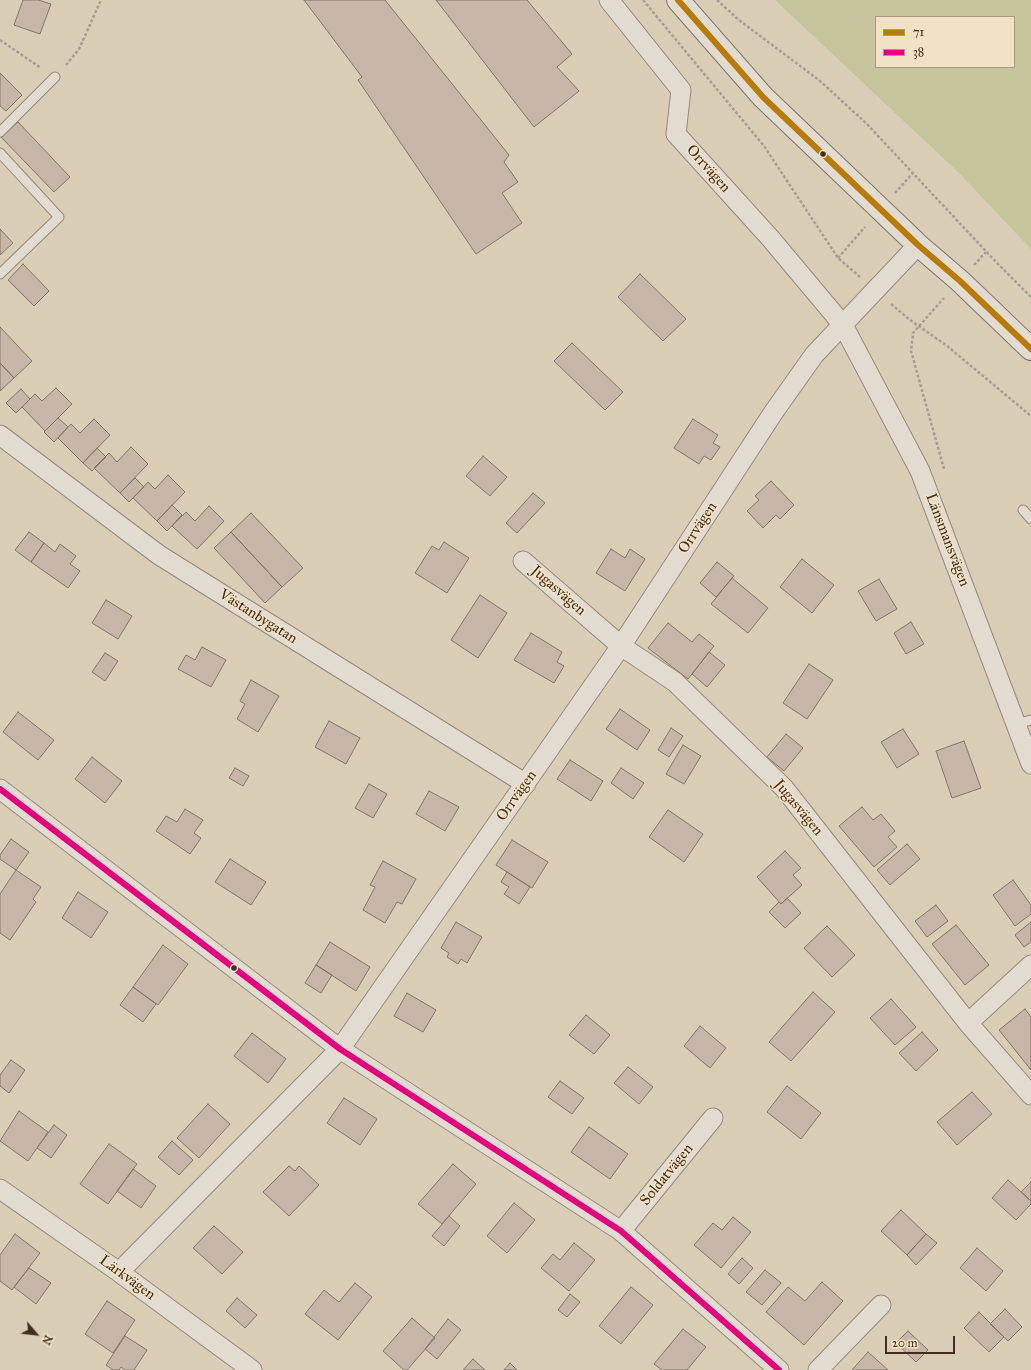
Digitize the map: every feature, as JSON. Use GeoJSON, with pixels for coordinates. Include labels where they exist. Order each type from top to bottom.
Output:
{"type":"FeatureCollection","features":[{"type":"Feature","properties":{"kind":"main road"},"geometry":{"type":"LineString","coordinates":[[678,0],[763,96],[918,245],[960,281],[1031,349]]}},
{"type":"Feature","properties":{"kind":"street","name":"Orrvägen"},"geometry":{"type":"LineString","coordinates":[[610,0],[682,90],[676,134],[771,239],[843,325]]}},
{"type":"Feature","properties":{"kind":"street","name":"Orrvägen"},"geometry":{"type":"LineString","coordinates":[[119,1272],[340,1049],[621,646],[773,413],[814,355],[918,245]]}},
{"type":"Feature","properties":{"kind":"street","name":"Länsmansvägen"},"geometry":{"type":"LineString","coordinates":[[843,325],[920,471],[1023,722],[1031,764]]}},
{"type":"Feature","properties":{"kind":"street","name":"Västanbygatan"},"geometry":{"type":"LineString","coordinates":[[0,435],[159,555],[526,784]]}},
{"type":"Feature","properties":{"kind":"street","name":"Jugasvägen"},"geometry":{"type":"LineString","coordinates":[[523,561],[621,646],[675,682],[784,788],[968,1023],[1031,1095]]}},
{"type":"Feature","properties":{"kind":"street"},"geometry":{"type":"LineString","coordinates":[[0,789],[340,1049],[621,1231],[780,1370]]}},
{"type":"Feature","properties":{"kind":"street"},"geometry":{"type":"LineString","coordinates":[[968,1023],[1031,965]]}},
{"type":"Feature","properties":{"kind":"street","name":"Soldatvägen"},"geometry":{"type":"LineString","coordinates":[[621,1231],[713,1118]]}},
{"type":"Feature","properties":{"kind":"street","name":"Lärkvägen"},"geometry":{"type":"LineString","coordinates":[[0,1189],[119,1272],[252,1370]]}},
{"type":"Feature","properties":{"kind":"street"},"geometry":{"type":"LineString","coordinates":[[818,1370],[881,1305]]}},
{"type":"Feature","properties":{"kind":"lane"},"geometry":{"type":"LineString","coordinates":[[0,132],[55,77]]}},
{"type":"Feature","properties":{"kind":"lane"},"geometry":{"type":"LineString","coordinates":[[0,153],[59,217],[0,274]]}},
{"type":"Feature","properties":{"kind":"lane"},"geometry":{"type":"LineString","coordinates":[[1023,510],[1031,519]]}},
{"type":"Feature","properties":{"kind":"path"},"geometry":{"type":"LineString","coordinates":[[0,40],[55,77],[79,49],[101,0]]}},
{"type":"Feature","properties":{"kind":"path"},"geometry":{"type":"LineString","coordinates":[[643,0],[764,146],[838,258],[910,320],[946,345],[1031,416]]}},
{"type":"Feature","properties":{"kind":"path"},"geometry":{"type":"LineString","coordinates":[[717,0],[739,20],[820,81],[860,118],[1031,297]]}},
{"type":"Feature","properties":{"kind":"shaded area"},"geometry":{"type":"Polygon","coordinates":[[[775,0],[1031,0],[1031,249],[958,172],[775,0]]]}},
{"type":"Feature","properties":{"kind":"building"},"geometry":{"type":"Polygon","coordinates":[[[23,0],[38,0],[51,4],[40,34],[14,25],[23,0]]]}},
{"type":"Feature","properties":{"kind":"building"},"geometry":{"type":"Polygon","coordinates":[[[304,0],[385,0],[509,155],[504,162],[518,182],[502,193],[522,223],[476,254],[358,80],[362,77],[304,0]]]}},
{"type":"Feature","properties":{"kind":"building"},"geometry":{"type":"Polygon","coordinates":[[[436,0],[527,0],[572,54],[557,67],[579,91],[534,127],[436,0]]]}},
{"type":"Feature","properties":{"kind":"building"},"geometry":{"type":"Polygon","coordinates":[[[0,73],[22,95],[6,111],[0,106],[0,73]]]}},
{"type":"Feature","properties":{"kind":"building"},"geometry":{"type":"Polygon","coordinates":[[[18,122],[70,177],[54,192],[1,137],[18,122]]]}},
{"type":"Feature","properties":{"kind":"building"},"geometry":{"type":"Polygon","coordinates":[[[0,229],[13,243],[0,255],[0,229]]]}},
{"type":"Feature","properties":{"kind":"building"},"geometry":{"type":"Polygon","coordinates":[[[23,264],[49,291],[34,306],[8,280],[23,264]]]}},
{"type":"Feature","properties":{"kind":"building"},"geometry":{"type":"Polygon","coordinates":[[[640,274],[686,319],[663,341],[618,297],[640,274]]]}},
{"type":"Feature","properties":{"kind":"building"},"geometry":{"type":"Polygon","coordinates":[[[0,327],[32,361],[14,378],[0,363],[0,327]]]}},
{"type":"Feature","properties":{"kind":"building"},"geometry":{"type":"Polygon","coordinates":[[[572,343],[623,392],[605,410],[554,361],[572,343]]]}},
{"type":"Feature","properties":{"kind":"building"},"geometry":{"type":"Polygon","coordinates":[[[0,363],[14,378],[0,391],[0,363]]]}},
{"type":"Feature","properties":{"kind":"building"},"geometry":{"type":"Polygon","coordinates":[[[56,388],[72,404],[45,431],[22,407],[35,394],[42,401],[56,388]]]}},
{"type":"Feature","properties":{"kind":"building"},"geometry":{"type":"Polygon","coordinates":[[[21,389],[30,399],[16,413],[6,403],[21,389]]]}},
{"type":"Feature","properties":{"kind":"building"},"geometry":{"type":"Polygon","coordinates":[[[58,418],[68,427],[54,442],[44,432],[58,418]]]}},
{"type":"Feature","properties":{"kind":"building"},"geometry":{"type":"Polygon","coordinates":[[[94,419],[110,435],[83,463],[58,438],[71,424],[80,433],[94,419]]]}},
{"type":"Feature","properties":{"kind":"building"},"geometry":{"type":"Polygon","coordinates":[[[693,419],[718,435],[713,443],[720,447],[711,460],[704,456],[699,464],[674,448],[693,419]]]}},
{"type":"Feature","properties":{"kind":"building"},"geometry":{"type":"Polygon","coordinates":[[[131,447],[148,464],[120,493],[94,468],[109,453],[117,462],[131,447]]]}},
{"type":"Feature","properties":{"kind":"building"},"geometry":{"type":"Polygon","coordinates":[[[97,448],[106,457],[92,471],[83,463],[97,448]]]}},
{"type":"Feature","properties":{"kind":"building"},"geometry":{"type":"Polygon","coordinates":[[[483,456],[507,477],[490,496],[466,476],[483,456]]]}},
{"type":"Feature","properties":{"kind":"building"},"geometry":{"type":"Polygon","coordinates":[[[168,475],[185,492],[157,521],[133,498],[148,482],[155,489],[168,475]]]}},
{"type":"Feature","properties":{"kind":"building"},"geometry":{"type":"Polygon","coordinates":[[[135,478],[144,487],[129,502],[120,493],[135,478]]]}},
{"type":"Feature","properties":{"kind":"building"},"geometry":{"type":"Polygon","coordinates":[[[771,481],[794,505],[780,519],[776,515],[763,528],[747,511],[759,500],[755,496],[771,481]]]}},
{"type":"Feature","properties":{"kind":"building"},"geometry":{"type":"Polygon","coordinates":[[[533,493],[545,503],[517,533],[506,523],[533,493]]]}},
{"type":"Feature","properties":{"kind":"building"},"geometry":{"type":"Polygon","coordinates":[[[172,505],[182,515],[167,531],[157,521],[172,505]]]}},
{"type":"Feature","properties":{"kind":"building"},"geometry":{"type":"Polygon","coordinates":[[[209,506],[224,521],[197,549],[172,526],[186,512],[195,521],[209,506]]]}},
{"type":"Feature","properties":{"kind":"building"},"geometry":{"type":"Polygon","coordinates":[[[251,513],[303,568],[282,587],[231,532],[251,513]]]}},
{"type":"Feature","properties":{"kind":"building"},"geometry":{"type":"Polygon","coordinates":[[[29,532],[44,543],[31,562],[15,550],[29,532]]]}},
{"type":"Feature","properties":{"kind":"building"},"geometry":{"type":"Polygon","coordinates":[[[231,532],[282,587],[265,603],[214,548],[231,532]]]}},
{"type":"Feature","properties":{"kind":"building"},"geometry":{"type":"Polygon","coordinates":[[[444,542],[469,558],[447,593],[415,573],[432,546],[439,550],[444,542]]]}},
{"type":"Feature","properties":{"kind":"building"},"geometry":{"type":"Polygon","coordinates":[[[44,543],[55,552],[60,544],[76,556],[70,564],[80,571],[68,588],[31,562],[44,543]]]}},
{"type":"Feature","properties":{"kind":"building"},"geometry":{"type":"Polygon","coordinates":[[[611,549],[625,558],[630,549],[645,559],[625,591],[596,573],[611,549]]]}},
{"type":"Feature","properties":{"kind":"building"},"geometry":{"type":"Polygon","coordinates":[[[802,559],[834,585],[812,613],[780,587],[802,559]]]}},
{"type":"Feature","properties":{"kind":"building"},"geometry":{"type":"Polygon","coordinates":[[[717,562],[734,576],[716,597],[700,583],[717,562]]]}},
{"type":"Feature","properties":{"kind":"building"},"geometry":{"type":"Polygon","coordinates":[[[732,578],[768,608],[748,633],[711,604],[732,578]]]}},
{"type":"Feature","properties":{"kind":"building"},"geometry":{"type":"Polygon","coordinates":[[[879,579],[897,609],[876,621],[858,591],[879,579]]]}},
{"type":"Feature","properties":{"kind":"building"},"geometry":{"type":"Polygon","coordinates":[[[480,595],[507,613],[478,658],[451,640],[480,595]]]}},
{"type":"Feature","properties":{"kind":"building"},"geometry":{"type":"Polygon","coordinates":[[[106,600],[132,616],[118,639],[92,623],[106,600]]]}},
{"type":"Feature","properties":{"kind":"building"},"geometry":{"type":"Polygon","coordinates":[[[911,622],[924,644],[906,654],[894,633],[911,622]]]}},
{"type":"Feature","properties":{"kind":"building"},"geometry":{"type":"Polygon","coordinates":[[[668,623],[692,642],[699,634],[714,646],[688,679],[648,648],[668,623]]]}},
{"type":"Feature","properties":{"kind":"building"},"geometry":{"type":"Polygon","coordinates":[[[531,633],[562,652],[557,662],[564,666],[554,683],[514,660],[531,633]]]}},
{"type":"Feature","properties":{"kind":"building"},"geometry":{"type":"Polygon","coordinates":[[[202,647],[226,660],[211,687],[178,669],[186,655],[195,660],[202,647]]]}},
{"type":"Feature","properties":{"kind":"building"},"geometry":{"type":"Polygon","coordinates":[[[709,652],[725,665],[707,687],[692,674],[709,652]]]}},
{"type":"Feature","properties":{"kind":"building"},"geometry":{"type":"Polygon","coordinates":[[[105,653],[118,661],[105,681],[92,672],[105,653]]]}},
{"type":"Feature","properties":{"kind":"building"},"geometry":{"type":"Polygon","coordinates":[[[809,664],[833,680],[807,719],[783,703],[809,664]]]}},
{"type":"Feature","properties":{"kind":"building"},"geometry":{"type":"Polygon","coordinates":[[[251,680],[279,696],[258,732],[237,719],[245,704],[240,701],[251,680]]]}},
{"type":"Feature","properties":{"kind":"building"},"geometry":{"type":"Polygon","coordinates":[[[620,709],[650,730],[637,750],[606,729],[620,709]]]}},
{"type":"Feature","properties":{"kind":"building"},"geometry":{"type":"Polygon","coordinates":[[[18,712],[54,740],[38,760],[3,732],[18,712]]]}},
{"type":"Feature","properties":{"kind":"building"},"geometry":{"type":"Polygon","coordinates":[[[329,721],[360,738],[346,764],[315,747],[329,721]]]}},
{"type":"Feature","properties":{"kind":"building"},"geometry":{"type":"Polygon","coordinates":[[[671,728],[683,736],[669,757],[658,750],[671,728]]]}},
{"type":"Feature","properties":{"kind":"building"},"geometry":{"type":"Polygon","coordinates":[[[903,729],[919,754],[897,768],[881,742],[903,729]]]}},
{"type":"Feature","properties":{"kind":"building"},"geometry":{"type":"Polygon","coordinates":[[[786,734],[803,748],[784,771],[767,757],[786,734]]]}},
{"type":"Feature","properties":{"kind":"building"},"geometry":{"type":"Polygon","coordinates":[[[964,741],[981,788],[952,798],[936,751],[964,741]]]}},
{"type":"Feature","properties":{"kind":"building"},"geometry":{"type":"Polygon","coordinates":[[[683,745],[701,756],[684,784],[666,774],[683,745]]]}},
{"type":"Feature","properties":{"kind":"building"},"geometry":{"type":"Polygon","coordinates":[[[92,757],[122,781],[105,803],[75,779],[92,757]]]}},
{"type":"Feature","properties":{"kind":"building"},"geometry":{"type":"Polygon","coordinates":[[[570,760],[603,781],[591,801],[557,779],[570,760]]]}},
{"type":"Feature","properties":{"kind":"building"},"geometry":{"type":"Polygon","coordinates":[[[235,768],[249,776],[243,786],[229,778],[235,768]]]}},
{"type":"Feature","properties":{"kind":"building"},"geometry":{"type":"Polygon","coordinates":[[[621,768],[644,783],[633,799],[611,783],[621,768]]]}},
{"type":"Feature","properties":{"kind":"building"},"geometry":{"type":"Polygon","coordinates":[[[369,784],[387,794],[373,818],[355,808],[369,784]]]}},
{"type":"Feature","properties":{"kind":"building"},"geometry":{"type":"Polygon","coordinates":[[[429,791],[459,807],[445,831],[416,814],[429,791]]]}},
{"type":"Feature","properties":{"kind":"building"},"geometry":{"type":"Polygon","coordinates":[[[862,807],[873,820],[881,814],[895,831],[888,837],[897,847],[874,867],[839,826],[862,807]]]}},
{"type":"Feature","properties":{"kind":"building"},"geometry":{"type":"Polygon","coordinates":[[[185,809],[203,820],[194,833],[201,838],[190,854],[156,831],[166,816],[177,822],[185,809]]]}},
{"type":"Feature","properties":{"kind":"building"},"geometry":{"type":"Polygon","coordinates":[[[668,810],[703,834],[684,862],[649,837],[668,810]]]}},
{"type":"Feature","properties":{"kind":"building"},"geometry":{"type":"Polygon","coordinates":[[[11,839],[29,852],[16,870],[0,859],[0,855],[11,839]]]}},
{"type":"Feature","properties":{"kind":"building"},"geometry":{"type":"Polygon","coordinates":[[[512,840],[548,862],[532,888],[496,865],[512,840]]]}},
{"type":"Feature","properties":{"kind":"building"},"geometry":{"type":"Polygon","coordinates":[[[907,844],[920,859],[890,885],[877,870],[907,844]]]}},
{"type":"Feature","properties":{"kind":"building"},"geometry":{"type":"Polygon","coordinates":[[[785,851],[801,868],[793,875],[802,885],[781,904],[757,877],[785,851]]]}},
{"type":"Feature","properties":{"kind":"building"},"geometry":{"type":"Polygon","coordinates":[[[230,859],[266,882],[251,905],[215,882],[230,859]]]}},
{"type":"Feature","properties":{"kind":"building"},"geometry":{"type":"Polygon","coordinates":[[[383,861],[416,879],[402,904],[397,902],[385,923],[363,910],[375,887],[370,885],[383,861]]]}},
{"type":"Feature","properties":{"kind":"building"},"geometry":{"type":"Polygon","coordinates":[[[16,870],[41,887],[33,899],[36,902],[10,940],[0,933],[0,894],[16,870]]]}},
{"type":"Feature","properties":{"kind":"building"},"geometry":{"type":"Polygon","coordinates":[[[507,872],[530,887],[519,904],[504,894],[509,887],[501,882],[507,872]]]}},
{"type":"Feature","properties":{"kind":"building"},"geometry":{"type":"Polygon","coordinates":[[[1013,880],[1031,905],[1031,914],[1015,926],[993,895],[1013,880]]]}},
{"type":"Feature","properties":{"kind":"building"},"geometry":{"type":"Polygon","coordinates":[[[78,892],[108,912],[91,938],[62,918],[78,892]]]}},
{"type":"Feature","properties":{"kind":"building"},"geometry":{"type":"Polygon","coordinates":[[[787,898],[801,913],[785,928],[769,912],[779,902],[781,904],[787,898]]]}},
{"type":"Feature","properties":{"kind":"building"},"geometry":{"type":"Polygon","coordinates":[[[936,905],[948,921],[927,937],[915,921],[936,905]]]}},
{"type":"Feature","properties":{"kind":"building"},"geometry":{"type":"Polygon","coordinates":[[[456,922],[482,937],[467,963],[461,959],[458,964],[447,957],[449,953],[441,948],[456,922]]]}},
{"type":"Feature","properties":{"kind":"building"},"geometry":{"type":"Polygon","coordinates":[[[1031,922],[1031,942],[1024,947],[1015,935],[1031,922]]]}},
{"type":"Feature","properties":{"kind":"building"},"geometry":{"type":"Polygon","coordinates":[[[956,925],[989,965],[965,985],[932,944],[956,925]]]}},
{"type":"Feature","properties":{"kind":"building"},"geometry":{"type":"Polygon","coordinates":[[[827,926],[855,955],[832,977],[804,948],[827,926]]]}},
{"type":"Feature","properties":{"kind":"building"},"geometry":{"type":"Polygon","coordinates":[[[330,942],[370,967],[356,991],[316,965],[330,942]]]}},
{"type":"Feature","properties":{"kind":"building"},"geometry":{"type":"Polygon","coordinates":[[[163,945],[188,964],[158,1005],[133,987],[163,945]]]}},
{"type":"Feature","properties":{"kind":"building"},"geometry":{"type":"Polygon","coordinates":[[[316,965],[332,975],[321,993],[305,983],[316,965]]]}},
{"type":"Feature","properties":{"kind":"building"},"geometry":{"type":"Polygon","coordinates":[[[133,987],[156,1004],[143,1022],[120,1005],[133,987]]]}},
{"type":"Feature","properties":{"kind":"building"},"geometry":{"type":"Polygon","coordinates":[[[813,992],[835,1012],[791,1061],[769,1042],[813,992]]]}},
{"type":"Feature","properties":{"kind":"building"},"geometry":{"type":"Polygon","coordinates":[[[407,993],[436,1010],[423,1032],[394,1016],[407,993]]]}},
{"type":"Feature","properties":{"kind":"building"},"geometry":{"type":"Polygon","coordinates":[[[891,999],[916,1027],[895,1045],[870,1018],[891,999]]]}},
{"type":"Feature","properties":{"kind":"building"},"geometry":{"type":"Polygon","coordinates":[[[1025,1009],[1031,1017],[1031,1070],[999,1030],[1025,1009]]]}},
{"type":"Feature","properties":{"kind":"building"},"geometry":{"type":"Polygon","coordinates":[[[586,1015],[610,1035],[594,1054],[569,1035],[586,1015]]]}},
{"type":"Feature","properties":{"kind":"building"},"geometry":{"type":"Polygon","coordinates":[[[700,1026],[726,1048],[710,1068],[684,1046],[700,1026]]]}},
{"type":"Feature","properties":{"kind":"building"},"geometry":{"type":"Polygon","coordinates":[[[922,1032],[938,1050],[916,1071],[899,1053],[922,1032]]]}},
{"type":"Feature","properties":{"kind":"building"},"geometry":{"type":"Polygon","coordinates":[[[252,1033],[286,1059],[268,1083],[234,1056],[252,1033]]]}},
{"type":"Feature","properties":{"kind":"building"},"geometry":{"type":"Polygon","coordinates":[[[11,1060],[25,1070],[9,1093],[0,1086],[0,1075],[11,1060]]]}},
{"type":"Feature","properties":{"kind":"building"},"geometry":{"type":"Polygon","coordinates":[[[628,1067],[653,1087],[639,1104],[614,1083],[628,1067]]]}},
{"type":"Feature","properties":{"kind":"building"},"geometry":{"type":"Polygon","coordinates":[[[560,1081],[584,1098],[572,1114],[548,1097],[560,1081]]]}},
{"type":"Feature","properties":{"kind":"building"},"geometry":{"type":"Polygon","coordinates":[[[787,1086],[821,1113],[801,1139],[767,1112],[787,1086]]]}},
{"type":"Feature","properties":{"kind":"building"},"geometry":{"type":"Polygon","coordinates":[[[972,1092],[992,1114],[957,1145],[937,1122],[972,1092]]]}},
{"type":"Feature","properties":{"kind":"building"},"geometry":{"type":"Polygon","coordinates":[[[344,1098],[377,1119],[360,1145],[327,1123],[344,1098]]]}},
{"type":"Feature","properties":{"kind":"building"},"geometry":{"type":"Polygon","coordinates":[[[208,1104],[230,1124],[199,1158],[177,1138],[208,1104]]]}},
{"type":"Feature","properties":{"kind":"building"},"geometry":{"type":"Polygon","coordinates":[[[19,1111],[48,1132],[28,1161],[0,1141],[19,1111]]]}},
{"type":"Feature","properties":{"kind":"building"},"geometry":{"type":"Polygon","coordinates":[[[54,1125],[67,1135],[51,1158],[37,1148],[54,1125]]]}},
{"type":"Feature","properties":{"kind":"building"},"geometry":{"type":"Polygon","coordinates":[[[589,1127],[628,1154],[610,1179],[571,1152],[589,1127]]]}},
{"type":"Feature","properties":{"kind":"building"},"geometry":{"type":"Polygon","coordinates":[[[172,1141],[193,1160],[179,1175],[158,1157],[172,1141]]]}},
{"type":"Feature","properties":{"kind":"building"},"geometry":{"type":"Polygon","coordinates":[[[109,1144],[137,1164],[108,1204],[80,1184],[109,1144]]]}},
{"type":"Feature","properties":{"kind":"building"},"geometry":{"type":"Polygon","coordinates":[[[453,1164],[476,1184],[442,1224],[418,1204],[453,1164]]]}},
{"type":"Feature","properties":{"kind":"building"},"geometry":{"type":"Polygon","coordinates":[[[289,1166],[295,1171],[299,1166],[319,1185],[289,1216],[263,1192],[289,1166]]]}},
{"type":"Feature","properties":{"kind":"building"},"geometry":{"type":"Polygon","coordinates":[[[133,1169],[156,1186],[141,1208],[117,1191],[133,1169]]]}},
{"type":"Feature","properties":{"kind":"building"},"geometry":{"type":"Polygon","coordinates":[[[1008,1180],[1031,1201],[1031,1204],[1016,1220],[992,1198],[1008,1180]]]}},
{"type":"Feature","properties":{"kind":"building"},"geometry":{"type":"Polygon","coordinates":[[[1031,1182],[1031,1201],[1021,1192],[1031,1182]]]}},
{"type":"Feature","properties":{"kind":"building"},"geometry":{"type":"Polygon","coordinates":[[[514,1203],[535,1220],[507,1253],[487,1236],[514,1203]]]}},
{"type":"Feature","properties":{"kind":"building"},"geometry":{"type":"Polygon","coordinates":[[[901,1210],[926,1234],[907,1255],[881,1231],[901,1210]]]}},
{"type":"Feature","properties":{"kind":"building"},"geometry":{"type":"Polygon","coordinates":[[[449,1216],[460,1226],[444,1246],[432,1236],[449,1216]]]}},
{"type":"Feature","properties":{"kind":"building"},"geometry":{"type":"Polygon","coordinates":[[[733,1217],[751,1232],[721,1268],[694,1245],[713,1223],[722,1230],[733,1217]]]}},
{"type":"Feature","properties":{"kind":"building"},"geometry":{"type":"Polygon","coordinates":[[[214,1226],[243,1252],[222,1274],[193,1248],[214,1226]]]}},
{"type":"Feature","properties":{"kind":"building"},"geometry":{"type":"Polygon","coordinates":[[[15,1234],[40,1253],[12,1290],[0,1281],[0,1255],[15,1234]]]}},
{"type":"Feature","properties":{"kind":"building"},"geometry":{"type":"Polygon","coordinates":[[[926,1234],[937,1243],[916,1265],[907,1255],[926,1234]]]}},
{"type":"Feature","properties":{"kind":"building"},"geometry":{"type":"Polygon","coordinates":[[[574,1243],[595,1260],[569,1291],[541,1268],[553,1254],[560,1260],[574,1243]]]}},
{"type":"Feature","properties":{"kind":"building"},"geometry":{"type":"Polygon","coordinates":[[[977,1248],[1003,1271],[986,1291],[960,1268],[977,1248]]]}},
{"type":"Feature","properties":{"kind":"building"},"geometry":{"type":"Polygon","coordinates":[[[742,1258],[753,1268],[739,1284],[728,1274],[742,1258]]]}},
{"type":"Feature","properties":{"kind":"building"},"geometry":{"type":"Polygon","coordinates":[[[29,1268],[51,1283],[36,1304],[14,1287],[29,1268]]]}},
{"type":"Feature","properties":{"kind":"building"},"geometry":{"type":"Polygon","coordinates":[[[765,1270],[781,1283],[762,1305],[746,1292],[765,1270]]]}},
{"type":"Feature","properties":{"kind":"building"},"geometry":{"type":"Polygon","coordinates":[[[822,1282],[843,1301],[804,1345],[766,1312],[788,1287],[805,1301],[822,1282]]]}},
{"type":"Feature","properties":{"kind":"building"},"geometry":{"type":"Polygon","coordinates":[[[355,1283],[372,1297],[338,1340],[305,1314],[324,1290],[339,1302],[355,1283]]]}},
{"type":"Feature","properties":{"kind":"building"},"geometry":{"type":"Polygon","coordinates":[[[631,1287],[653,1305],[621,1344],[599,1326],[631,1287]]]}},
{"type":"Feature","properties":{"kind":"building"},"geometry":{"type":"Polygon","coordinates":[[[570,1294],[580,1302],[567,1317],[558,1310],[570,1294]]]}},
{"type":"Feature","properties":{"kind":"building"},"geometry":{"type":"Polygon","coordinates":[[[237,1298],[257,1315],[245,1328],[226,1311],[237,1298]]]}},
{"type":"Feature","properties":{"kind":"building"},"geometry":{"type":"Polygon","coordinates":[[[107,1301],[135,1320],[113,1353],[85,1334],[107,1301]]]}},
{"type":"Feature","properties":{"kind":"building"},"geometry":{"type":"Polygon","coordinates":[[[1005,1309],[1022,1327],[1008,1341],[990,1324],[1005,1309]]]}},
{"type":"Feature","properties":{"kind":"building"},"geometry":{"type":"Polygon","coordinates":[[[979,1312],[1004,1337],[989,1352],[964,1328],[979,1312]]]}},
{"type":"Feature","properties":{"kind":"building"},"geometry":{"type":"Polygon","coordinates":[[[412,1318],[435,1338],[407,1370],[404,1370],[383,1351],[412,1318]]]}},
{"type":"Feature","properties":{"kind":"building"},"geometry":{"type":"Polygon","coordinates":[[[448,1319],[461,1330],[437,1359],[425,1349],[448,1319]]]}},
{"type":"Feature","properties":{"kind":"building"},"geometry":{"type":"Polygon","coordinates":[[[683,1329],[706,1347],[687,1370],[662,1370],[654,1364],[683,1329]]]}},
{"type":"Feature","properties":{"kind":"building"},"geometry":{"type":"Polygon","coordinates":[[[908,1331],[928,1350],[916,1362],[896,1343],[908,1331]]]}},
{"type":"Feature","properties":{"kind":"building"},"geometry":{"type":"Polygon","coordinates":[[[125,1336],[147,1350],[134,1370],[125,1370],[121,1367],[119,1370],[113,1370],[106,1365],[125,1336]]]}},
{"type":"Feature","properties":{"kind":"building"},"geometry":{"type":"Polygon","coordinates":[[[868,1352],[888,1370],[852,1370],[868,1352]]]}},
{"type":"Feature","properties":{"kind":"building"},"geometry":{"type":"Polygon","coordinates":[[[473,1359],[485,1370],[463,1370],[473,1359]]]}},
{"type":"Feature","properties":{"kind":"building"},"geometry":{"type":"Polygon","coordinates":[[[510,1363],[517,1370],[504,1370],[510,1363]]]}},
{"type":"Feature","properties":{"kind":"transit line","name":"71"},"geometry":{"type":"LineString","coordinates":[[678,0],[763,97],[918,245],[960,281],[1031,349]]}},
{"type":"Feature","properties":{"kind":"transit line","name":"38"},"geometry":{"type":"LineString","coordinates":[[0,789],[340,1049],[621,1231],[779,1370]]}}]}
